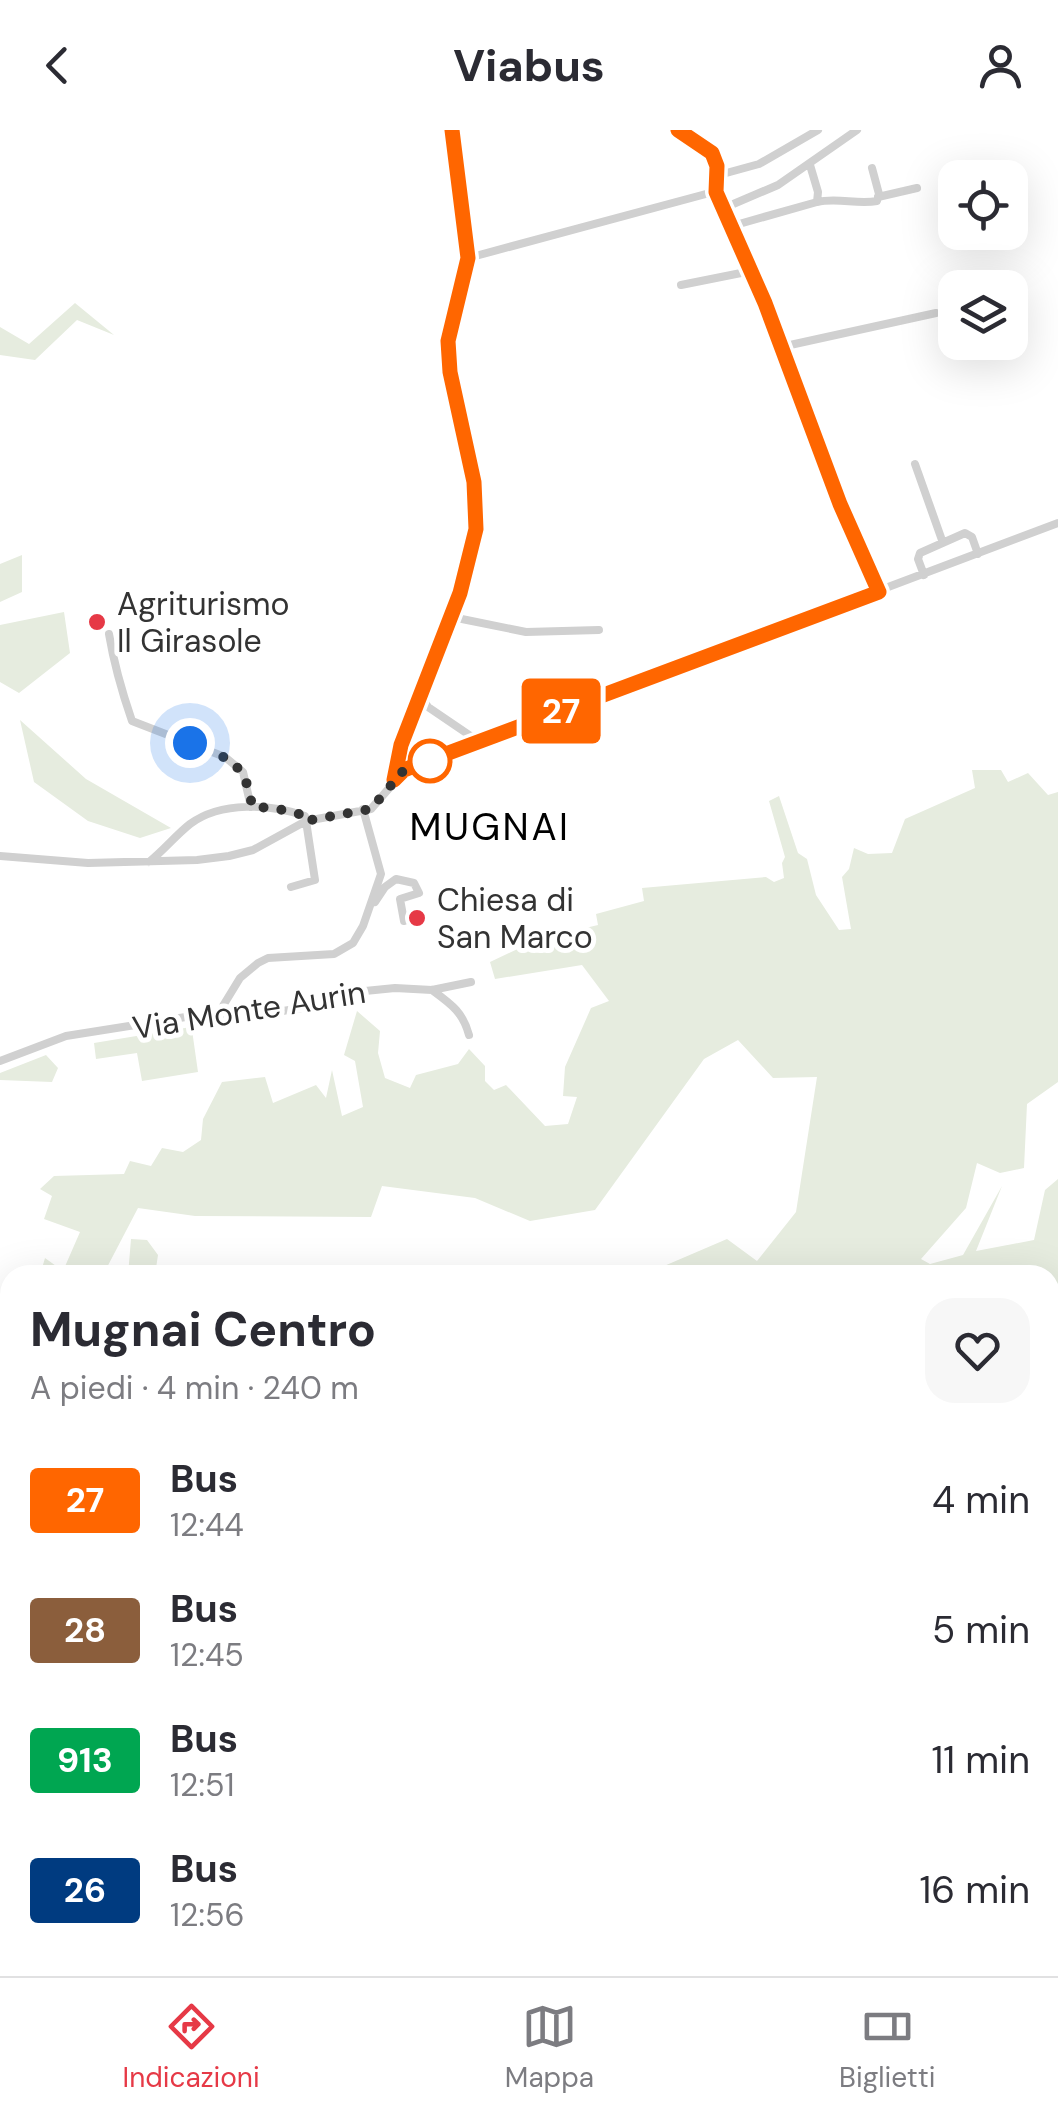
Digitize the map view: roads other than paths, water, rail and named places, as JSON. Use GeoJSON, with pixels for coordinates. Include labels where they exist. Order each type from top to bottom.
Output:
{"type":"FeatureCollection","features":[{"type":"Feature","properties":{"kind":"street"},"geometry":{"type":"LineString","coordinates":[[394,780],[401,745],[452,616],[476,529],[474,482],[450,372],[448,341],[468,258],[452,130]]}},
{"type":"Feature","properties":{"kind":"street"},"geometry":{"type":"LineString","coordinates":[[678,130],[712,153],[719,175],[716,192],[879,592]]}},
{"type":"Feature","properties":{"kind":"street"},"geometry":{"type":"LineString","coordinates":[[719,175],[759,164],[818,130]]}},
{"type":"Feature","properties":{"kind":"street"},"geometry":{"type":"LineString","coordinates":[[724,208],[778,184],[857,130]]}},
{"type":"Feature","properties":{"kind":"street"},"geometry":{"type":"LineString","coordinates":[[810,165],[817,202]]}},
{"type":"Feature","properties":{"kind":"street"},"geometry":{"type":"LineString","coordinates":[[732,226],[817,202],[877,201],[872,168]]}},
{"type":"Feature","properties":{"kind":"street"},"geometry":{"type":"LineString","coordinates":[[878,197],[917,188]]}},
{"type":"Feature","properties":{"kind":"street"},"geometry":{"type":"LineString","coordinates":[[468,258],[716,192]]}},
{"type":"Feature","properties":{"kind":"street"},"geometry":{"type":"LineString","coordinates":[[681,285],[751,272]]}},
{"type":"Feature","properties":{"kind":"street"},"geometry":{"type":"LineString","coordinates":[[781,347],[936,313]]}},
{"type":"Feature","properties":{"kind":"street"},"geometry":{"type":"LineString","coordinates":[[914,464],[943,543]]}},
{"type":"Feature","properties":{"kind":"street"},"geometry":{"type":"LineString","coordinates":[[0,856],[150,862],[198,860],[253,850],[306,821],[371,809],[404,770],[1058,523]]}},
{"type":"Feature","properties":{"kind":"street"},"geometry":{"type":"LineString","coordinates":[[924,574],[918,559],[920,553],[943,543],[968,534],[978,554]]}},
{"type":"Feature","properties":{"kind":"street"},"geometry":{"type":"LineString","coordinates":[[452,616],[504,630],[599,630]]}},
{"type":"Feature","properties":{"kind":"street"},"geometry":{"type":"LineString","coordinates":[[109,634],[114,672],[126,695],[132,721],[225,756],[243,772],[252,807]]}},
{"type":"Feature","properties":{"kind":"street"},"geometry":{"type":"LineString","coordinates":[[422,698],[428,707],[480,743]]}},
{"type":"Feature","properties":{"kind":"street"},"geometry":{"type":"LineString","coordinates":[[150,862],[192,823],[225,811],[273,807],[305,816],[316,880],[291,887]]}},
{"type":"Feature","properties":{"kind":"street"},"geometry":{"type":"LineString","coordinates":[[218,1014],[240,978],[258,963],[268,958],[334,954],[354,943],[380,874],[364,808]]}},
{"type":"Feature","properties":{"kind":"street"},"geometry":{"type":"LineString","coordinates":[[371,904],[390,882],[408,880],[419,893],[400,898],[404,921]]}},
{"type":"Feature","properties":{"kind":"street","name":"Via Monte Aurin"},"geometry":{"type":"LineString","coordinates":[[0,1062],[66,1036],[218,1014],[244,1017],[308,1007],[365,991],[432,990],[471,982]]}},
{"type":"Feature","properties":{"kind":"street"},"geometry":{"type":"LineString","coordinates":[[432,990],[456,1008],[469,1035]]}},
{"type":"Feature","properties":{"kind":"place","name":"Agriturismo Il Girasole"},"geometry":{"type":"Point","coordinates":[97,622]}},
{"type":"Feature","properties":{"kind":"place","name":"Chiesa di San Marco"},"geometry":{"type":"Point","coordinates":[417,918]}},
{"type":"Feature","properties":{"kind":"district","name":"MUGNAI"},"geometry":{"type":"Point","coordinates":[490,827]}}]}
